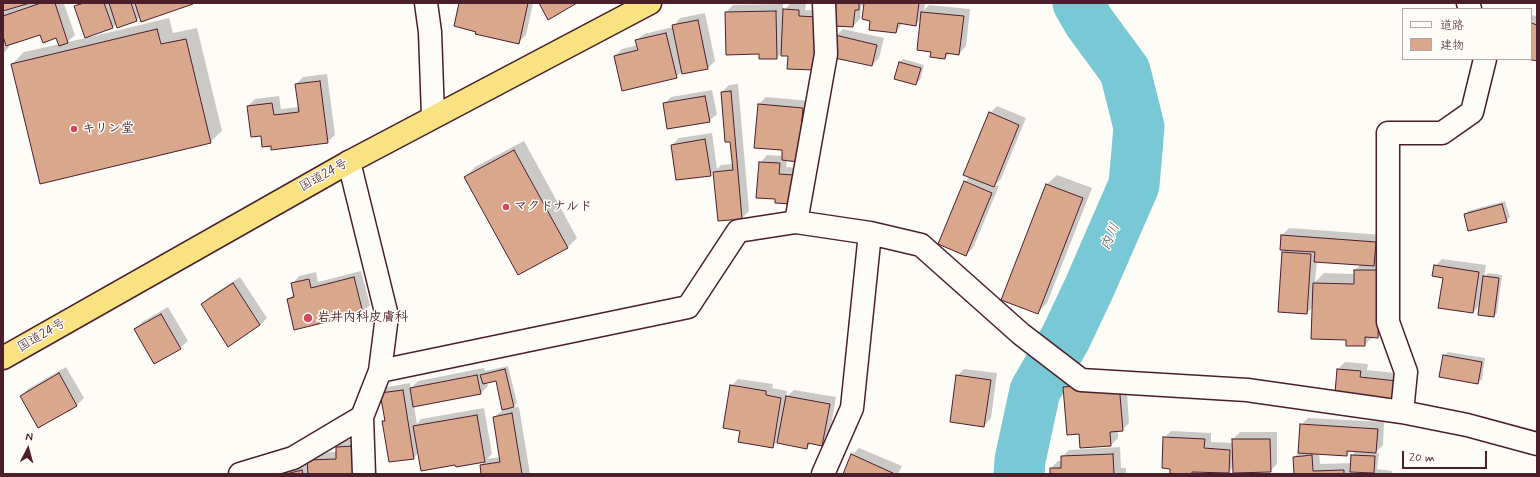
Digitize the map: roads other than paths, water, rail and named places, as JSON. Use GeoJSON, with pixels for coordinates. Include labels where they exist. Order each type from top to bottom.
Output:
{"type":"FeatureCollection","features":[{"type":"Feature","properties":{"kind":"highway","name":"国道24号"},"geometry":{"type":"LineString","coordinates":[[3,358],[349,162],[650,3]]}},
{"type":"Feature","properties":{"kind":"street"},"geometry":{"type":"LineString","coordinates":[[426,3],[430,32],[434,116]]}},
{"type":"Feature","properties":{"kind":"street"},"geometry":{"type":"LineString","coordinates":[[796,222],[826,54],[824,3]]}},
{"type":"Feature","properties":{"kind":"street"},"geometry":{"type":"LineString","coordinates":[[1402,412],[1406,372],[1388,322],[1388,133],[1442,133],[1472,112],[1485,60]]}},
{"type":"Feature","properties":{"kind":"street"},"geometry":{"type":"LineString","coordinates":[[349,162],[387,316],[380,371],[362,417],[364,474]]}},
{"type":"Feature","properties":{"kind":"street"},"geometry":{"type":"LineString","coordinates":[[380,371],[688,306],[738,231],[796,222],[870,233],[921,245],[1021,334],[1081,380],[1247,390],[1402,412],[1467,425],[1537,444]]}},
{"type":"Feature","properties":{"kind":"street"},"geometry":{"type":"LineString","coordinates":[[823,474],[852,408],[870,233]]}},
{"type":"Feature","properties":{"kind":"street"},"geometry":{"type":"LineString","coordinates":[[240,474],[293,458],[362,417]]}},
{"type":"Feature","properties":{"kind":"waterway","name":"内川"},"geometry":{"type":"LineString","coordinates":[[1019,474],[1020,460],[1035,391],[1066,337],[1134,185],[1139,127],[1125,71],[1089,22],[1078,3]]}},
{"type":"Feature","properties":{"kind":"place","name":"キリン堂"},"geometry":{"type":"Point","coordinates":[74,129]}},
{"type":"Feature","properties":{"kind":"place","name":"マクドナルド"},"geometry":{"type":"Point","coordinates":[506,207]}},
{"type":"Feature","properties":{"kind":"place","name":"岩井内科皮膚科"},"geometry":{"type":"Point","coordinates":[308,318]}}]}
